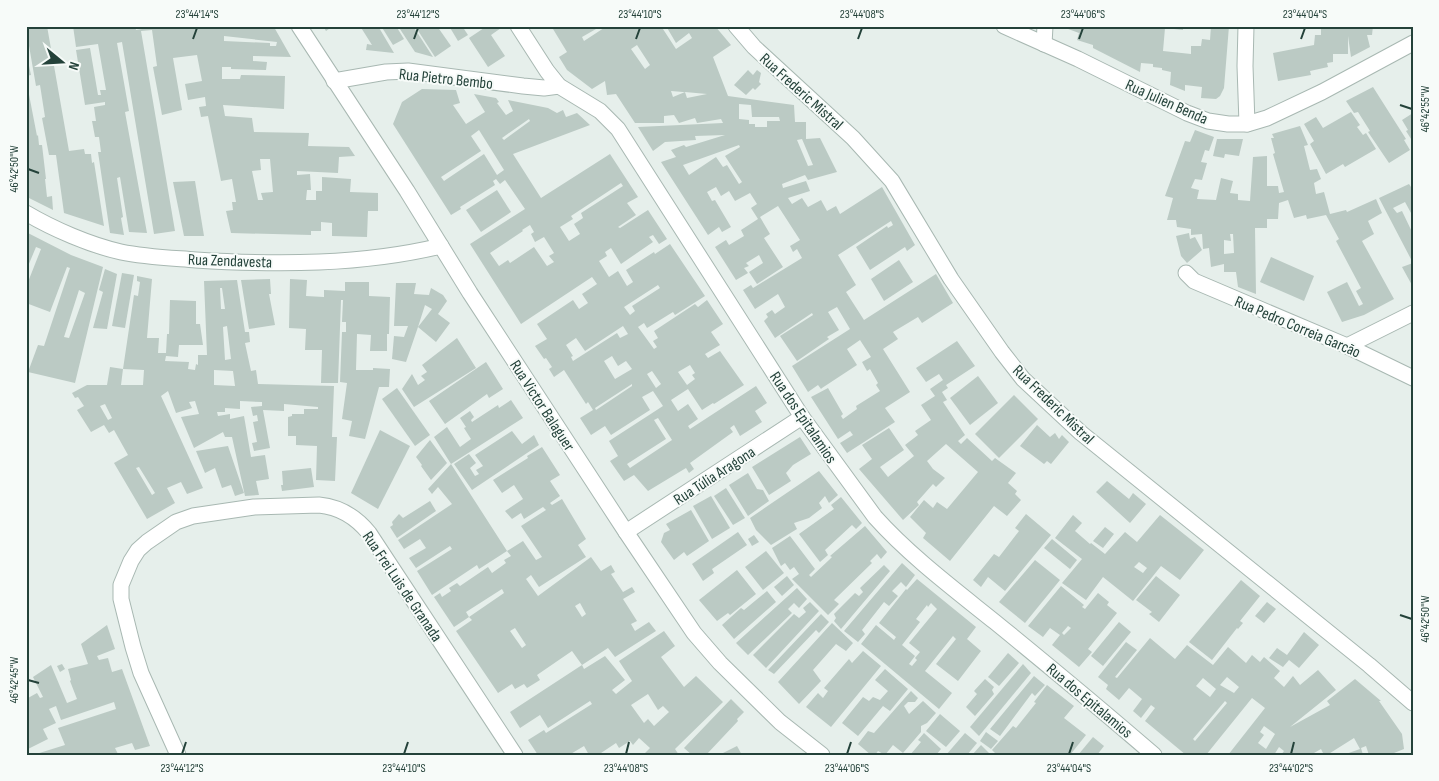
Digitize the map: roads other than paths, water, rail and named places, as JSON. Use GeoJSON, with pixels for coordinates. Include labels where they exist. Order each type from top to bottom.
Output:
{"type":"FeatureCollection","features":[{"type":"Feature","properties":{"kind":"street","name":"Rua Victor Balaguer"},"geometry":{"type":"LineString","coordinates":[[298,26],[407,191],[626,532],[694,633],[720,663],[814,753]]}},
{"type":"Feature","properties":{"kind":"street","name":"Rua dos Epitalamios"},"geometry":{"type":"LineString","coordinates":[[518,26],[559,86],[600,111],[618,129],[802,417],[857,494],[888,531],[954,589],[1069,682],[1154,755]]}},
{"type":"Feature","properties":{"kind":"street","name":"Rua Frederic Mistral"},"geometry":{"type":"LineString","coordinates":[[736,26],[754,46],[869,153],[892,181],[951,279],[986,331],[1023,379],[1081,433],[1369,665],[1413,703]]}},
{"type":"Feature","properties":{"kind":"street","name":"Rua Julien Benda"},"geometry":{"type":"LineString","coordinates":[[1004,26],[1187,113],[1208,121],[1228,124],[1247,124],[1267,118],[1322,92],[1413,43]]}},
{"type":"Feature","properties":{"kind":"street"},"geometry":{"type":"LineString","coordinates":[[1044,26],[1044,44]]}},
{"type":"Feature","properties":{"kind":"street"},"geometry":{"type":"LineString","coordinates":[[1246,26],[1247,124]]}},
{"type":"Feature","properties":{"kind":"street","name":"Rua Pietro Bembo"},"geometry":{"type":"LineString","coordinates":[[334,81],[386,72],[408,71],[523,86],[544,88],[559,86]]}},
{"type":"Feature","properties":{"kind":"street","name":"Rua Zendavesta"},"geometry":{"type":"LineString","coordinates":[[26,213],[42,223],[120,252],[160,257],[229,262],[306,262],[370,259],[412,253],[441,246]]}},
{"type":"Feature","properties":{"kind":"street","name":"Rua Pedro Correia Garcão"},"geometry":{"type":"LineString","coordinates":[[1186,272],[1194,281],[1347,346],[1413,378]]}},
{"type":"Feature","properties":{"kind":"street"},"geometry":{"type":"LineString","coordinates":[[1347,346],[1413,313]]}},
{"type":"Feature","properties":{"kind":"street","name":"Rua Túlia Aragona"},"geometry":{"type":"LineString","coordinates":[[626,532],[802,417]]}},
{"type":"Feature","properties":{"kind":"street","name":"Rua Frei Luis de Granada"},"geometry":{"type":"LineString","coordinates":[[178,755],[141,673],[121,599],[121,585],[131,561],[138,550],[147,542],[176,522],[193,516],[254,508],[311,506],[328,506],[352,516],[361,524],[515,755]]}}]}
